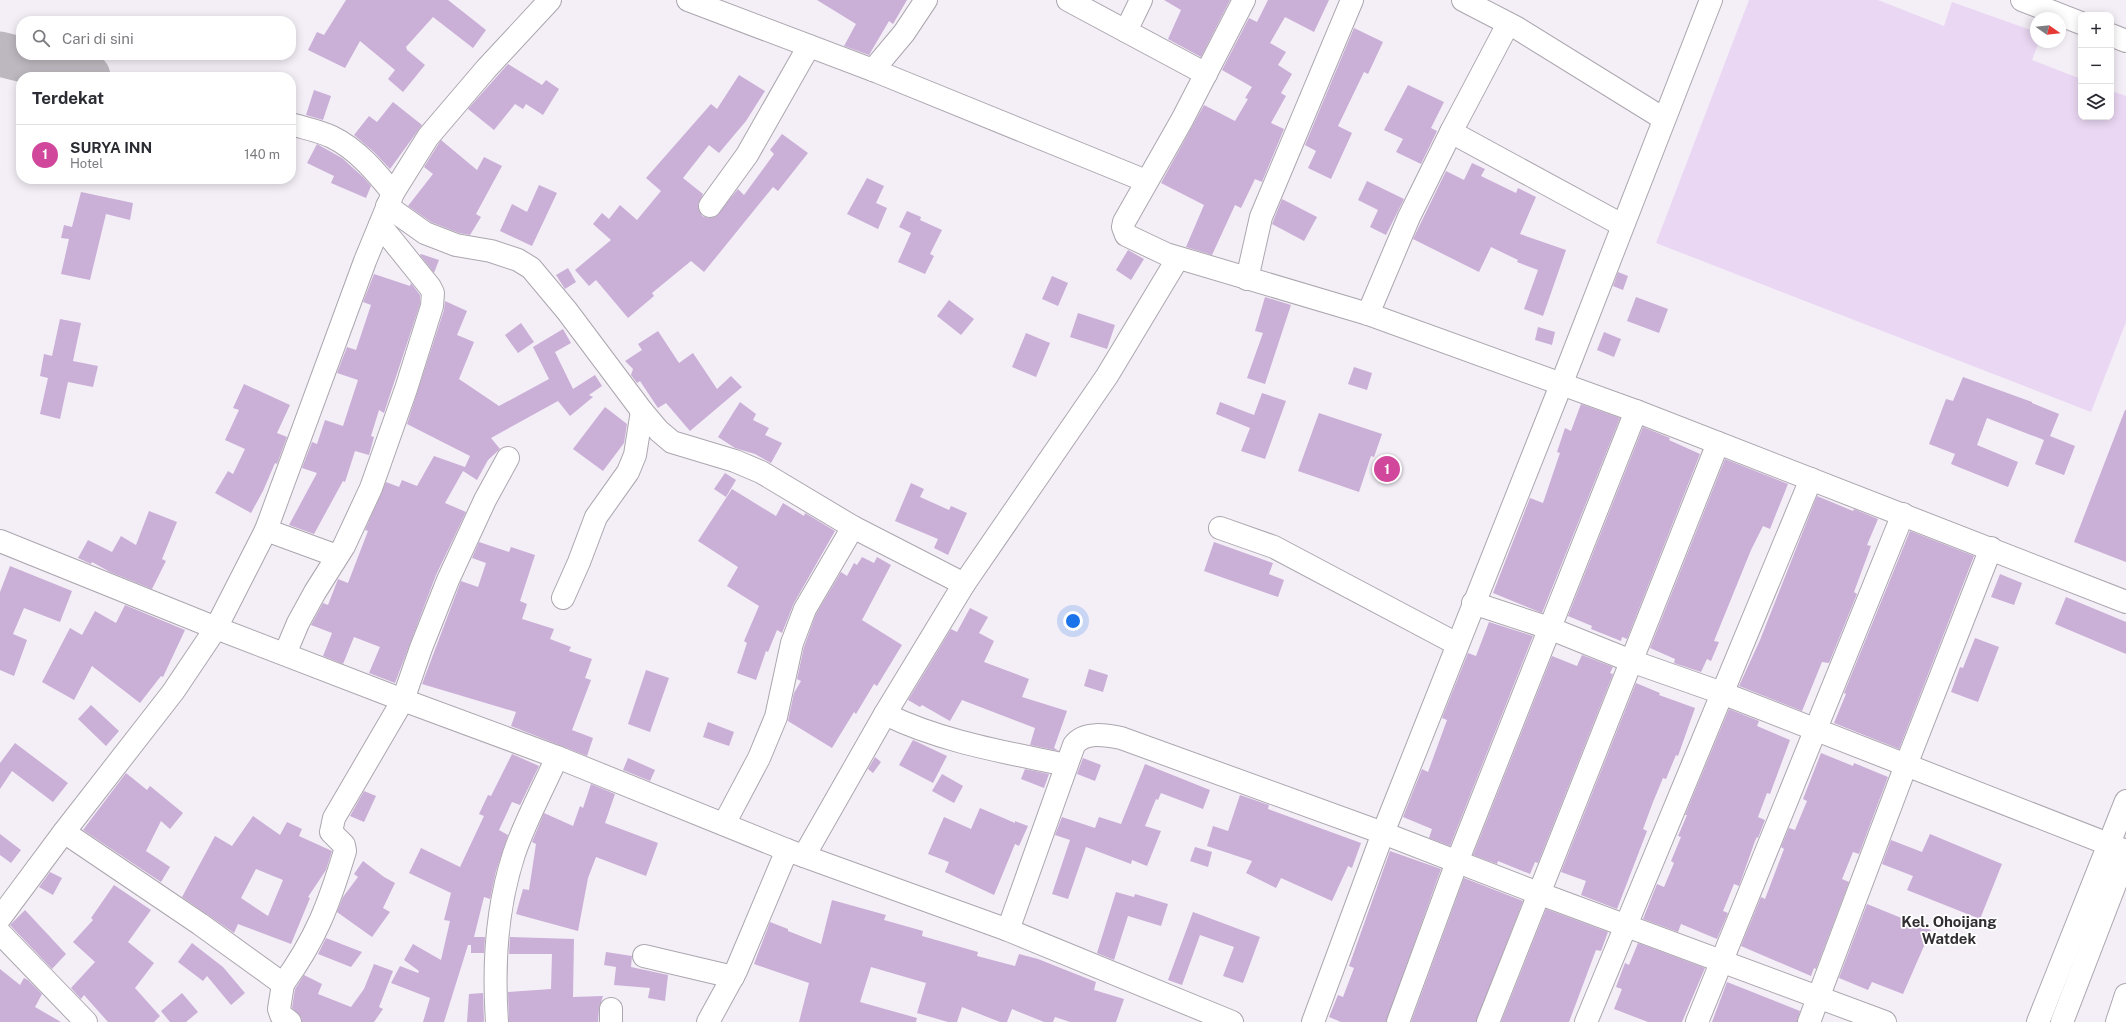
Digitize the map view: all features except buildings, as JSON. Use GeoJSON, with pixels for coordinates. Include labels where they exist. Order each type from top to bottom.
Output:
{"type":"FeatureCollection","features":[{"type":"Feature","properties":{"kind":"street"},"geometry":{"type":"LineString","coordinates":[[0,918],[64,832],[173,692],[216,628],[266,530],[365,261],[387,208],[428,137],[486,69],[550,0]]}},
{"type":"Feature","properties":{"kind":"street"},"geometry":{"type":"LineString","coordinates":[[688,0],[873,70],[1146,181]]}},
{"type":"Feature","properties":{"kind":"street"},"geometry":{"type":"LineString","coordinates":[[873,70],[904,33],[926,0]]}},
{"type":"Feature","properties":{"kind":"street"},"geometry":{"type":"LineString","coordinates":[[1068,0],[1206,74]]}},
{"type":"Feature","properties":{"kind":"street"},"geometry":{"type":"LineString","coordinates":[[1126,31],[1141,0]]}},
{"type":"Feature","properties":{"kind":"street"},"geometry":{"type":"LineString","coordinates":[[1244,0],[1182,120],[1124,222],[1123,231],[1130,238],[1178,258],[1368,314],[1636,411],[1991,548],[2126,602]]}},
{"type":"Feature","properties":{"kind":"street"},"geometry":{"type":"LineString","coordinates":[[1248,279],[1261,217],[1352,0]]}},
{"type":"Feature","properties":{"kind":"street"},"geometry":{"type":"LineString","coordinates":[[1463,0],[1508,24],[1664,119]]}},
{"type":"Feature","properties":{"kind":"street"},"geometry":{"type":"LineString","coordinates":[[1313,1022],[1383,833],[1561,385],[1622,225],[1711,0]]}},
{"type":"Feature","properties":{"kind":"street"},"geometry":{"type":"LineString","coordinates":[[2022,0],[2078,22]]}},
{"type":"Feature","properties":{"kind":"street"},"geometry":{"type":"LineString","coordinates":[[1368,314],[1409,217],[1451,132],[1508,24]]}},
{"type":"Feature","properties":{"kind":"street"},"geometry":{"type":"LineString","coordinates":[[2114,36],[2126,41]]}},
{"type":"Feature","properties":{"kind":"street"},"geometry":{"type":"LineString","coordinates":[[710,206],[747,155],[809,46]]}},
{"type":"Feature","properties":{"kind":"street"},"geometry":{"type":"LineString","coordinates":[[285,654],[298,622],[337,556],[371,488],[406,389],[432,306],[433,293],[387,208],[377,173],[341,142],[325,134],[296,125]]}},
{"type":"Feature","properties":{"kind":"street"},"geometry":{"type":"LineString","coordinates":[[1451,132],[1622,225]]}},
{"type":"Feature","properties":{"kind":"street"},"geometry":{"type":"LineString","coordinates":[[387,208],[425,234],[456,245],[491,252],[511,258],[532,268],[567,311],[642,411],[672,442],[735,461],[761,472],[853,527],[964,584]]}},
{"type":"Feature","properties":{"kind":"street"},"geometry":{"type":"LineString","coordinates":[[708,1022],[796,853],[885,714],[964,584],[1107,376],[1178,258]]}},
{"type":"Feature","properties":{"kind":"street"},"geometry":{"type":"LineString","coordinates":[[563,598],[596,518],[628,472],[634,454],[642,411]]}},
{"type":"Feature","properties":{"kind":"street"},"geometry":{"type":"LineString","coordinates":[[1398,1022],[1457,862],[1636,411]]}},
{"type":"Feature","properties":{"kind":"street"},"geometry":{"type":"LineString","coordinates":[[634,454],[667,438]]}},
{"type":"Feature","properties":{"kind":"street"},"geometry":{"type":"LineString","coordinates":[[1488,1022],[1718,443]]}},
{"type":"Feature","properties":{"kind":"street"},"geometry":{"type":"LineString","coordinates":[[290,1022],[281,1015],[279,1009],[283,984],[310,944],[323,918],[333,892],[345,851],[344,846],[331,832],[334,818],[403,700],[420,648],[448,580],[482,507],[508,458]]}},
{"type":"Feature","properties":{"kind":"street"},"geometry":{"type":"LineString","coordinates":[[1586,1022],[1811,479]]}},
{"type":"Feature","properties":{"kind":"street"},"geometry":{"type":"LineString","coordinates":[[1697,1022],[1817,730],[1903,514]]}},
{"type":"Feature","properties":{"kind":"street"},"geometry":{"type":"LineString","coordinates":[[724,824],[759,758],[776,717],[792,643],[805,609],[853,527]]}},
{"type":"Feature","properties":{"kind":"street"},"geometry":{"type":"LineString","coordinates":[[1220,528],[1274,547],[1457,644]]}},
{"type":"Feature","properties":{"kind":"street"},"geometry":{"type":"LineString","coordinates":[[266,530],[337,556]]}},
{"type":"Feature","properties":{"kind":"street"},"geometry":{"type":"LineString","coordinates":[[0,541],[216,628],[403,700],[558,757],[796,853],[1008,930],[1232,1022]]}},
{"type":"Feature","properties":{"kind":"street"},"geometry":{"type":"LineString","coordinates":[[1809,1022],[1906,765],[1991,548]]}},
{"type":"Feature","properties":{"kind":"street"},"geometry":{"type":"LineString","coordinates":[[1473,604],[1549,628],[1632,661],[1722,693],[2121,850]]}},
{"type":"Feature","properties":{"kind":"street"},"geometry":{"type":"LineString","coordinates":[[885,714],[905,724],[948,739],[1066,765]]}},
{"type":"Feature","properties":{"kind":"street"},"geometry":{"type":"LineString","coordinates":[[1008,930],[1066,765],[1078,740],[1087,736],[1113,736],[1383,833],[1538,893],[1819,996],[1885,1022]]}},
{"type":"Feature","properties":{"kind":"street"},"geometry":{"type":"LineString","coordinates":[[497,1022],[495,966],[496,932],[506,880],[514,853],[558,757]]}},
{"type":"Feature","properties":{"kind":"street"},"geometry":{"type":"LineString","coordinates":[[2062,1022],[2121,850],[2126,801]]}},
{"type":"Feature","properties":{"kind":"street"},"geometry":{"type":"LineString","coordinates":[[64,832],[200,924],[283,984]]}},
{"type":"Feature","properties":{"kind":"street"},"geometry":{"type":"LineString","coordinates":[[2038,1022],[2121,850]]}},
{"type":"Feature","properties":{"kind":"street"},"geometry":{"type":"LineString","coordinates":[[0,933],[86,1022]]}},
{"type":"Feature","properties":{"kind":"street"},"geometry":{"type":"LineString","coordinates":[[644,956],[733,976]]}},
{"type":"Feature","properties":{"kind":"street"},"geometry":{"type":"LineString","coordinates":[[2117,1022],[2126,995]]}},
{"type":"Feature","properties":{"kind":"shaded area"},"geometry":{"type":"Polygon","coordinates":[[[1749,0],[1878,0],[1944,26],[1952,2],[2030,30],[2030,48],[2037,48],[2032,60],[2078,78],[2078,120],[2114,120],[2114,92],[2126,96],[2126,322],[2091,412],[1656,243],[1749,0]]]}},
{"type":"Feature","properties":{"kind":"taxiway"},"geometry":{"type":"LineString","coordinates":[[0,54],[16,58]]}},
{"type":"Feature","properties":{"kind":"taxiway"},"geometry":{"type":"LineString","coordinates":[[24,60],[72,72]]}},
{"type":"Feature","properties":{"kind":"place","name":"SURYA INN"},"geometry":{"type":"Point","coordinates":[1387,469]}},
{"type":"Feature","properties":{"kind":"district","name":"Kel. Ohoijang Watdek"},"geometry":{"type":"Point","coordinates":[1949,930]}}]}
